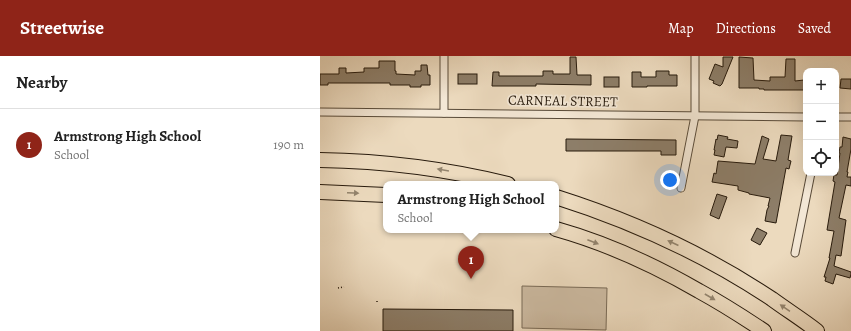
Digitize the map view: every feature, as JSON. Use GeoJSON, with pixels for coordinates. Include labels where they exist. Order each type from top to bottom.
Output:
{"type":"FeatureCollection","features":[{"type":"Feature","properties":{"kind":"highway"},"geometry":{"type":"LineString","coordinates":[[320,160],[370,162],[422,167],[496,181]]}},
{"type":"Feature","properties":{"kind":"highway"},"geometry":{"type":"LineString","coordinates":[[320,192],[383,195]]}},
{"type":"Feature","properties":{"kind":"highway"},"geometry":{"type":"LineString","coordinates":[[559,198],[648,231],[704,258],[766,295],[817,331]]}},
{"type":"Feature","properties":{"kind":"highway"},"geometry":{"type":"LineString","coordinates":[[559,230],[623,253],[657,268],[716,300],[764,331]]}},
{"type":"Feature","properties":{"kind":"street"},"geometry":{"type":"LineString","coordinates":[[444,56],[444,113]]}},
{"type":"Feature","properties":{"kind":"street"},"geometry":{"type":"LineString","coordinates":[[682,188],[695,116],[695,56]]}},
{"type":"Feature","properties":{"kind":"street","name":"CARNEAL STREET"},"geometry":{"type":"LineString","coordinates":[[320,112],[803,117]]}},
{"type":"Feature","properties":{"kind":"street"},"geometry":{"type":"LineString","coordinates":[[839,117],[851,117]]}},
{"type":"Feature","properties":{"kind":"street"},"geometry":{"type":"LineString","coordinates":[[795,253],[810,176]]}},
{"type":"Feature","properties":{"kind":"path"},"geometry":{"type":"LineString","coordinates":[[338,288],[344,287]]}},
{"type":"Feature","properties":{"kind":"shaded area"},"geometry":{"type":"Polygon","coordinates":[[[522,286],[607,288],[606,330],[522,328],[522,286]]]}},
{"type":"Feature","properties":{"kind":"building"},"geometry":{"type":"Polygon","coordinates":[[[570,57],[576,57],[577,75],[591,75],[591,85],[536,84],[536,86],[492,86],[493,72],[499,72],[499,76],[543,76],[543,71],[553,71],[553,74],[570,74],[570,57]]]}},
{"type":"Feature","properties":{"kind":"building"},"geometry":{"type":"Polygon","coordinates":[[[723,57],[733,57],[720,86],[713,83],[714,81],[709,79],[715,64],[723,67],[723,57]]]}},
{"type":"Feature","properties":{"kind":"building"},"geometry":{"type":"Polygon","coordinates":[[[739,57],[753,58],[754,80],[770,81],[770,77],[785,77],[786,59],[795,59],[795,81],[803,80],[803,90],[764,90],[759,88],[739,88],[739,57]]]}},
{"type":"Feature","properties":{"kind":"building"},"geometry":{"type":"Polygon","coordinates":[[[379,61],[395,61],[396,74],[415,75],[415,71],[421,71],[421,65],[427,65],[428,75],[430,75],[430,85],[410,87],[410,85],[390,85],[390,83],[328,83],[328,85],[320,85],[320,74],[339,74],[339,68],[346,68],[346,73],[364,72],[364,68],[379,68],[379,61]]]}},
{"type":"Feature","properties":{"kind":"building"},"geometry":{"type":"Polygon","coordinates":[[[656,71],[669,71],[669,75],[677,75],[677,86],[632,87],[632,72],[641,72],[641,77],[656,77],[656,71]]]}},
{"type":"Feature","properties":{"kind":"building"},"geometry":{"type":"Polygon","coordinates":[[[458,74],[477,74],[477,84],[458,84],[458,74]]]}},
{"type":"Feature","properties":{"kind":"building"},"geometry":{"type":"Polygon","coordinates":[[[604,77],[619,77],[619,87],[604,87],[604,77]]]}},
{"type":"Feature","properties":{"kind":"building"},"geometry":{"type":"Polygon","coordinates":[[[841,79],[851,79],[851,89],[840,88],[841,79]]]}},
{"type":"Feature","properties":{"kind":"building"},"geometry":{"type":"Polygon","coordinates":[[[718,135],[728,137],[727,139],[738,141],[737,148],[726,147],[724,157],[714,155],[718,135]]]}},
{"type":"Feature","properties":{"kind":"building"},"geometry":{"type":"Polygon","coordinates":[[[781,135],[792,136],[788,160],[791,161],[789,169],[786,168],[776,223],[765,221],[770,198],[749,194],[738,190],[738,186],[712,182],[714,173],[716,174],[718,161],[755,164],[762,136],[769,139],[763,159],[776,161],[781,135]]]}},
{"type":"Feature","properties":{"kind":"building"},"geometry":{"type":"Polygon","coordinates":[[[843,137],[851,139],[847,177],[851,177],[851,186],[846,185],[839,218],[846,220],[841,256],[836,255],[834,266],[851,272],[851,274],[850,278],[836,274],[833,284],[825,281],[826,277],[824,277],[830,258],[834,231],[827,230],[835,182],[833,181],[834,176],[839,176],[839,153],[840,147],[842,147],[843,137]]]}},
{"type":"Feature","properties":{"kind":"building"},"geometry":{"type":"Polygon","coordinates":[[[566,139],[676,140],[676,155],[661,155],[661,151],[566,151],[566,139]]]}},
{"type":"Feature","properties":{"kind":"building"},"geometry":{"type":"Polygon","coordinates":[[[717,194],[727,197],[719,219],[710,215],[717,194]]]}},
{"type":"Feature","properties":{"kind":"building"},"geometry":{"type":"Polygon","coordinates":[[[757,228],[767,233],[760,245],[751,240],[757,228]]]}},
{"type":"Feature","properties":{"kind":"building"},"geometry":{"type":"Polygon","coordinates":[[[383,309],[513,310],[513,331],[383,331],[383,309]]]}},
{"type":"Feature","properties":{"kind":"place","name":"Armstrong High School"},"geometry":{"type":"Point","coordinates":[471,279]}}]}
